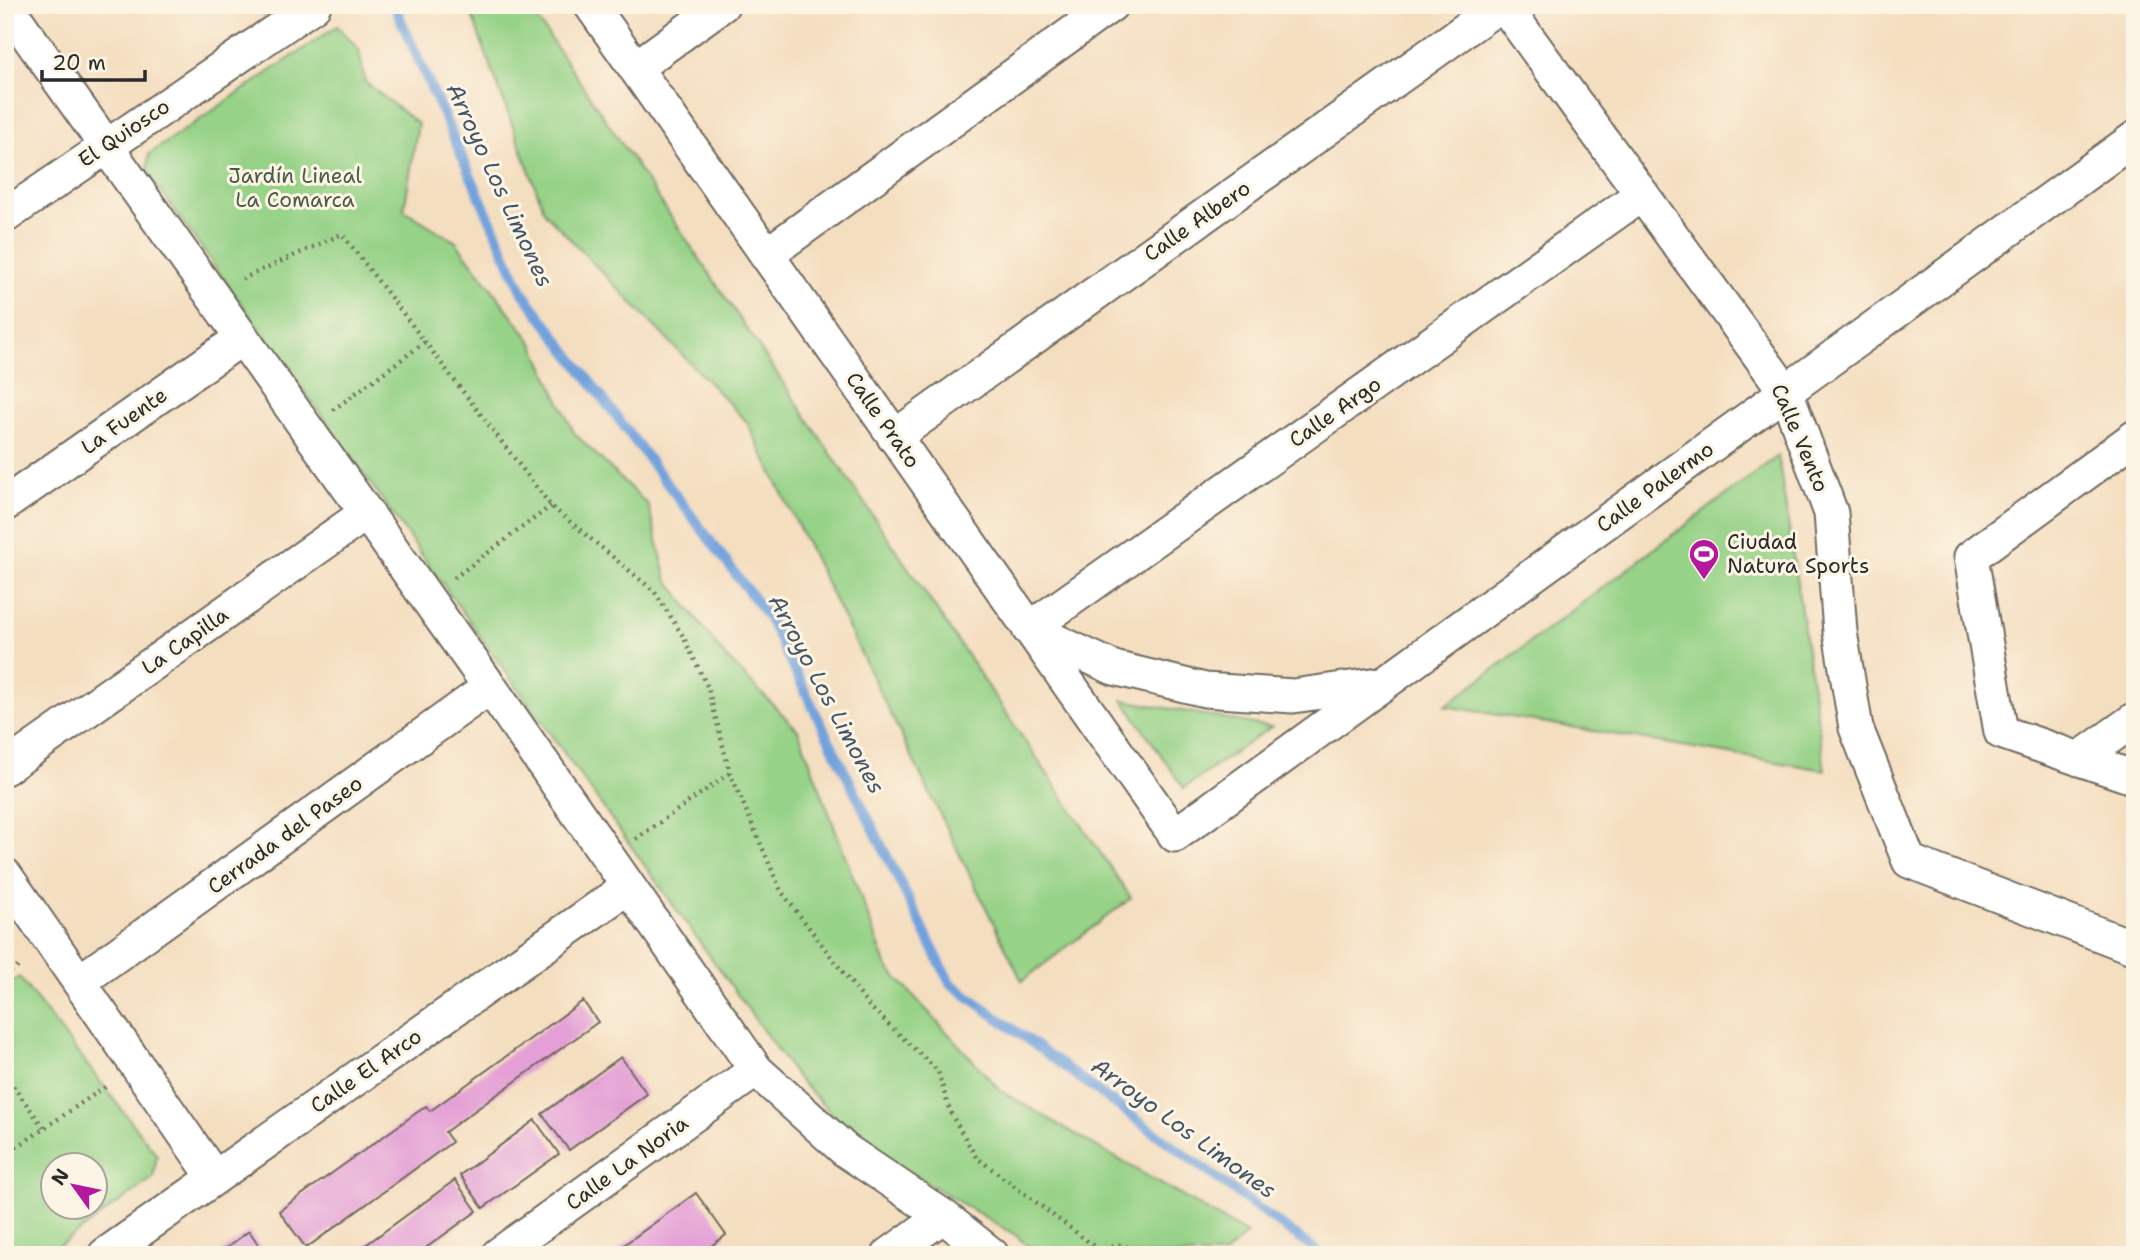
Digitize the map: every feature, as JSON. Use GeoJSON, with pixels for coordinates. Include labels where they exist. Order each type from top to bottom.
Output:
{"type":"FeatureCollection","features":[{"type":"Feature","properties":{"kind":"street"},"geometry":{"type":"LineString","coordinates":[[6,5],[490,687],[756,1070],[845,1150],[943,1216],[992,1255]]}},
{"type":"Feature","properties":{"kind":"street","name":"El Quiosco"},"geometry":{"type":"LineString","coordinates":[[5,216],[314,5]]}},
{"type":"Feature","properties":{"kind":"street","name":"Calle Prato"},"geometry":{"type":"LineString","coordinates":[[591,5],[1175,835]]}},
{"type":"Feature","properties":{"kind":"street"},"geometry":{"type":"LineString","coordinates":[[635,68],[722,5]]}},
{"type":"Feature","properties":{"kind":"street"},"geometry":{"type":"LineString","coordinates":[[766,255],[1111,5]]}},
{"type":"Feature","properties":{"kind":"street","name":"Calle Vento"},"geometry":{"type":"LineString","coordinates":[[1502,5],[1786,392],[1832,513],[1840,632],[1856,728],[1909,862],[2135,948]]}},
{"type":"Feature","properties":{"kind":"street","name":"Calle Albero"},"geometry":{"type":"LineString","coordinates":[[894,437],[1502,5]]}},
{"type":"Feature","properties":{"kind":"street","name":"Calle Palermo"},"geometry":{"type":"LineString","coordinates":[[1175,835],[2135,138]]}},
{"type":"Feature","properties":{"kind":"street","name":"Calle Argo"},"geometry":{"type":"LineString","coordinates":[[1029,629],[1642,194]]}},
{"type":"Feature","properties":{"kind":"street","name":"La Fuente"},"geometry":{"type":"LineString","coordinates":[[5,504],[242,338]]}},
{"type":"Feature","properties":{"kind":"street"},"geometry":{"type":"LineString","coordinates":[[2135,438],[1971,557],[2001,732],[2135,778]]}},
{"type":"Feature","properties":{"kind":"street","name":"La Capilla"},"geometry":{"type":"LineString","coordinates":[[5,768],[365,513]]}},
{"type":"Feature","properties":{"kind":"street"},"geometry":{"type":"LineString","coordinates":[[1029,629],[1114,668],[1205,690],[1293,696],[1385,683]]}},
{"type":"Feature","properties":{"kind":"street","name":"Cerrada del Paseo"},"geometry":{"type":"LineString","coordinates":[[79,982],[490,687]]}},
{"type":"Feature","properties":{"kind":"street"},"geometry":{"type":"LineString","coordinates":[[2079,759],[2135,719]]}},
{"type":"Feature","properties":{"kind":"street"},"geometry":{"type":"LineString","coordinates":[[5,875],[214,1177]]}},
{"type":"Feature","properties":{"kind":"street","name":"Calle El Arco"},"geometry":{"type":"LineString","coordinates":[[105,1255],[628,887]]}},
{"type":"Feature","properties":{"kind":"street","name":"Calle La Noria"},"geometry":{"type":"LineString","coordinates":[[498,1255],[756,1070]]}},
{"type":"Feature","properties":{"kind":"street"},"geometry":{"type":"LineString","coordinates":[[889,1255],[943,1216]]}},
{"type":"Feature","properties":{"kind":"path"},"geometry":{"type":"LineString","coordinates":[[235,282],[342,234],[551,506],[654,591],[683,636],[708,688],[730,773],[781,891],[868,1005],[938,1071],[950,1112],[976,1157],[1102,1253],[1107,1247],[1119,1244],[1126,1245],[1136,1255]]}},
{"type":"Feature","properties":{"kind":"path"},"geometry":{"type":"LineString","coordinates":[[329,413],[425,342]]}},
{"type":"Feature","properties":{"kind":"path"},"geometry":{"type":"LineString","coordinates":[[450,581],[551,506]]}},
{"type":"Feature","properties":{"kind":"path"},"geometry":{"type":"LineString","coordinates":[[634,840],[730,773]]}},
{"type":"Feature","properties":{"kind":"path"},"geometry":{"type":"LineString","coordinates":[[5,975],[22,964]]}},
{"type":"Feature","properties":{"kind":"path"},"geometry":{"type":"LineString","coordinates":[[5,1075],[44,1128]]}},
{"type":"Feature","properties":{"kind":"path"},"geometry":{"type":"LineString","coordinates":[[5,1155],[110,1083]]}},
{"type":"Feature","properties":{"kind":"green space"},"geometry":{"type":"Polygon","coordinates":[[[468,5],[528,5],[1131,898],[1022,981],[747,422],[545,213],[468,5]]]}},
{"type":"Feature","properties":{"kind":"green space","name":"Jardín Lineal La Comarca"},"geometry":{"type":"Polygon","coordinates":[[[337,26],[359,50],[365,82],[418,124],[404,210],[456,242],[533,343],[574,433],[648,505],[667,579],[723,654],[798,730],[887,967],[1001,1091],[1247,1234],[1223,1255],[1037,1255],[1017,1236],[861,1144],[798,1079],[147,172],[149,154],[337,26]]]}},
{"type":"Feature","properties":{"kind":"green space","name":"Ciudad Natura Sports"},"geometry":{"type":"Polygon","coordinates":[[[1778,456],[1825,770],[1445,706],[1778,456]]]}},
{"type":"Feature","properties":{"kind":"green space"},"geometry":{"type":"Polygon","coordinates":[[[1123,700],[1271,727],[1184,788],[1123,700]]]}},
{"type":"Feature","properties":{"kind":"green space"},"geometry":{"type":"Polygon","coordinates":[[[19,977],[157,1155],[153,1178],[108,1210],[108,1152],[38,1152],[38,1222],[92,1222],[46,1255],[5,1255],[5,987],[19,977]]]}},
{"type":"Feature","properties":{"kind":"building"},"geometry":{"type":"Polygon","coordinates":[[[583,1001],[598,1022],[445,1132],[452,1142],[306,1248],[279,1211],[426,1106],[430,1111],[583,1001]]]}},
{"type":"Feature","properties":{"kind":"building"},"geometry":{"type":"Polygon","coordinates":[[[621,1057],[647,1094],[569,1150],[542,1114],[621,1057]]]}},
{"type":"Feature","properties":{"kind":"building"},"geometry":{"type":"Polygon","coordinates":[[[535,1120],[559,1154],[483,1208],[460,1175],[535,1120]]]}},
{"type":"Feature","properties":{"kind":"building"},"geometry":{"type":"Polygon","coordinates":[[[455,1180],[477,1211],[416,1255],[352,1255],[455,1180]]]}},
{"type":"Feature","properties":{"kind":"building"},"geometry":{"type":"Polygon","coordinates":[[[696,1193],[726,1235],[699,1255],[616,1255],[614,1252],[696,1193]]]}},
{"type":"Feature","properties":{"kind":"building"},"geometry":{"type":"Polygon","coordinates":[[[249,1231],[266,1255],[217,1255],[249,1231]]]}},
{"type":"Feature","properties":{"kind":"waterway","name":"Arroyo Los Limones"},"geometry":{"type":"LineString","coordinates":[[394,5],[523,293],[768,617],[950,983],[1322,1255]]}},
{"type":"Feature","properties":{"kind":"place","name":"Ciudad Natura Sports"},"geometry":{"type":"Point","coordinates":[1704,581]}}]}
